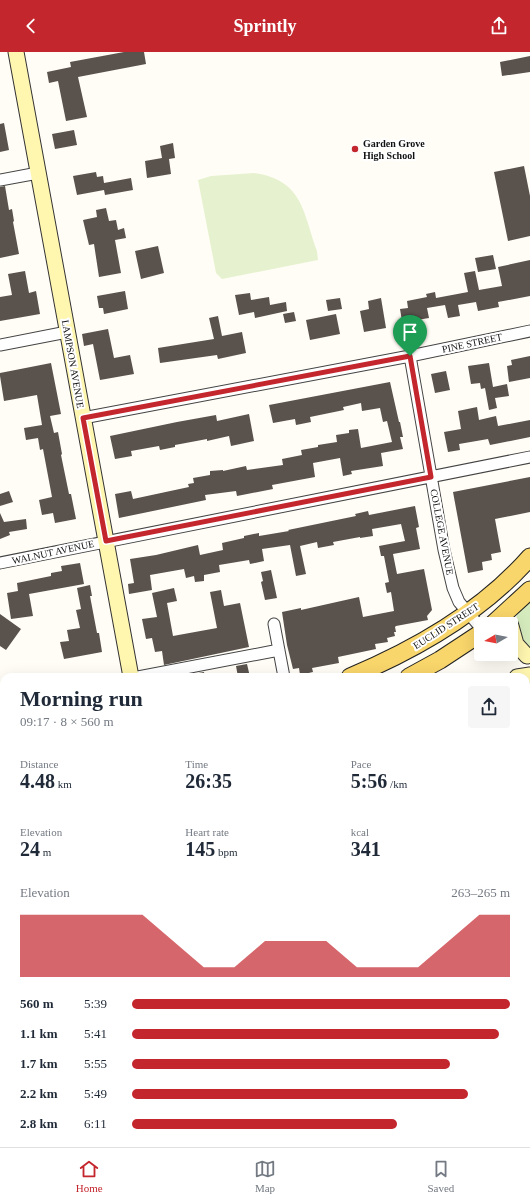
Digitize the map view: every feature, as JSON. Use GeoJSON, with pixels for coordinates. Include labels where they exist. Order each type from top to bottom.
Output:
{"type":"FeatureCollection","features":[{"type":"Feature","properties":{"kind":"main road","name":"EUCLID STREET"},"geometry":{"type":"LineString","coordinates":[[359,673],[410,650],[467,613],[501,588],[530,557]]}},
{"type":"Feature","properties":{"kind":"main road"},"geometry":{"type":"LineString","coordinates":[[513,617],[530,590]]}},
{"type":"Feature","properties":{"kind":"main road"},"geometry":{"type":"LineString","coordinates":[[416,673],[440,660],[474,638]]}},
{"type":"Feature","properties":{"kind":"street","name":"LAMPSON AVENUE"},"geometry":{"type":"LineString","coordinates":[[16,52],[130,673]]}},
{"type":"Feature","properties":{"kind":"street"},"geometry":{"type":"LineString","coordinates":[[0,180],[38,173]]}},
{"type":"Feature","properties":{"kind":"street","name":"PINE STREET"},"geometry":{"type":"LineString","coordinates":[[83,418],[410,356],[530,331]]}},
{"type":"Feature","properties":{"kind":"street"},"geometry":{"type":"LineString","coordinates":[[0,345],[67,332]]}},
{"type":"Feature","properties":{"kind":"street","name":"COLLEGE AVENUE"},"geometry":{"type":"LineString","coordinates":[[410,356],[444,550],[453,588],[459,602],[474,620]]}},
{"type":"Feature","properties":{"kind":"street","name":"WALNUT AVENUE"},"geometry":{"type":"LineString","coordinates":[[0,563],[530,457]]}},
{"type":"Feature","properties":{"kind":"street"},"geometry":{"type":"LineString","coordinates":[[274,624],[283,673]]}},
{"type":"Feature","properties":{"kind":"street"},"geometry":{"type":"LineString","coordinates":[[518,646],[529,657]]}},
{"type":"Feature","properties":{"kind":"street"},"geometry":{"type":"LineString","coordinates":[[159,673],[279,650]]}},
{"type":"Feature","properties":{"kind":"street"},"geometry":{"type":"LineString","coordinates":[[518,653],[529,657]]}},
{"type":"Feature","properties":{"kind":"green space"},"geometry":{"type":"Polygon","coordinates":[[[254,173],[270,177],[283,183],[292,190],[304,211],[317,251],[318,260],[222,279],[216,273],[198,180],[211,176],[254,173]]]}},
{"type":"Feature","properties":{"kind":"green space"},"geometry":{"type":"Polygon","coordinates":[[[530,600],[530,649],[523,641],[518,630],[517,613],[530,600]]]}},
{"type":"Feature","properties":{"kind":"building"},"geometry":{"type":"Polygon","coordinates":[[[124,52],[144,52],[146,64],[78,77],[87,117],[66,121],[58,81],[49,83],[47,72],[71,67],[70,62],[124,52]]]}},
{"type":"Feature","properties":{"kind":"building"},"geometry":{"type":"Polygon","coordinates":[[[530,56],[530,72],[502,76],[500,62],[530,56]]]}},
{"type":"Feature","properties":{"kind":"building"},"geometry":{"type":"Polygon","coordinates":[[[4,123],[9,150],[0,152],[0,124],[4,123]]]}},
{"type":"Feature","properties":{"kind":"building"},"geometry":{"type":"Polygon","coordinates":[[[74,130],[77,145],[55,149],[52,134],[74,130]]]}},
{"type":"Feature","properties":{"kind":"building"},"geometry":{"type":"Polygon","coordinates":[[[173,143],[175,158],[169,159],[171,174],[147,178],[145,161],[162,158],[160,146],[173,143]]]}},
{"type":"Feature","properties":{"kind":"building"},"geometry":{"type":"Polygon","coordinates":[[[524,166],[530,196],[530,236],[508,241],[494,172],[524,166]]]}},
{"type":"Feature","properties":{"kind":"building"},"geometry":{"type":"Polygon","coordinates":[[[96,172],[97,177],[103,176],[104,183],[131,178],[133,190],[105,195],[104,190],[77,195],[73,176],[96,172]]]}},
{"type":"Feature","properties":{"kind":"building"},"geometry":{"type":"Polygon","coordinates":[[[5,186],[9,210],[12,209],[19,254],[0,258],[0,187],[5,186]]]}},
{"type":"Feature","properties":{"kind":"building"},"geometry":{"type":"Polygon","coordinates":[[[106,208],[109,221],[116,220],[118,230],[124,228],[126,238],[115,240],[121,273],[99,277],[94,244],[89,245],[83,220],[97,217],[96,210],[106,208]]]}},
{"type":"Feature","properties":{"kind":"building"},"geometry":{"type":"Polygon","coordinates":[[[158,246],[164,273],[141,279],[135,251],[158,246]]]}},
{"type":"Feature","properties":{"kind":"building"},"geometry":{"type":"Polygon","coordinates":[[[493,255],[496,269],[478,272],[475,258],[493,255]]]}},
{"type":"Feature","properties":{"kind":"building"},"geometry":{"type":"Polygon","coordinates":[[[530,260],[530,296],[498,302],[499,307],[478,311],[476,302],[458,305],[460,316],[448,318],[445,305],[427,308],[429,318],[411,321],[412,326],[403,327],[400,309],[408,308],[407,301],[427,297],[426,294],[435,292],[436,298],[468,292],[464,273],[475,271],[479,290],[502,286],[498,267],[530,260]]]}},
{"type":"Feature","properties":{"kind":"building"},"geometry":{"type":"Polygon","coordinates":[[[25,271],[29,293],[36,291],[40,314],[0,321],[0,297],[12,295],[8,274],[25,271]]]}},
{"type":"Feature","properties":{"kind":"building"},"geometry":{"type":"Polygon","coordinates":[[[125,291],[128,309],[104,314],[103,308],[99,308],[97,296],[125,291]]]}},
{"type":"Feature","properties":{"kind":"building"},"geometry":{"type":"Polygon","coordinates":[[[250,293],[251,300],[269,297],[270,305],[286,302],[287,311],[255,318],[254,312],[239,315],[235,295],[250,293]]]}},
{"type":"Feature","properties":{"kind":"building"},"geometry":{"type":"Polygon","coordinates":[[[340,298],[342,309],[328,311],[326,300],[340,298]]]}},
{"type":"Feature","properties":{"kind":"building"},"geometry":{"type":"Polygon","coordinates":[[[381,298],[386,328],[364,332],[360,311],[369,309],[368,301],[381,298]]]}},
{"type":"Feature","properties":{"kind":"building"},"geometry":{"type":"Polygon","coordinates":[[[294,312],[296,321],[285,323],[283,314],[294,312]]]}},
{"type":"Feature","properties":{"kind":"building"},"geometry":{"type":"Polygon","coordinates":[[[336,314],[340,334],[310,340],[306,320],[336,314]]]}},
{"type":"Feature","properties":{"kind":"building"},"geometry":{"type":"Polygon","coordinates":[[[218,316],[222,336],[242,332],[246,353],[218,359],[217,355],[160,363],[158,348],[214,339],[209,318],[218,316]]]}},
{"type":"Feature","properties":{"kind":"building"},"geometry":{"type":"Polygon","coordinates":[[[108,329],[114,358],[130,355],[134,374],[100,380],[93,344],[84,346],[82,334],[108,329]]]}},
{"type":"Feature","properties":{"kind":"building"},"geometry":{"type":"Polygon","coordinates":[[[530,356],[530,378],[509,382],[507,366],[512,365],[511,360],[530,356]]]}},
{"type":"Feature","properties":{"kind":"building"},"geometry":{"type":"Polygon","coordinates":[[[51,363],[61,414],[50,416],[54,433],[58,432],[69,494],[71,494],[76,519],[55,523],[53,513],[42,515],[39,500],[52,497],[43,449],[40,450],[38,438],[26,440],[24,428],[42,425],[37,395],[4,401],[0,376],[0,373],[51,363]]]}},
{"type":"Feature","properties":{"kind":"building"},"geometry":{"type":"Polygon","coordinates":[[[489,363],[493,387],[507,384],[509,396],[495,398],[497,408],[489,410],[485,388],[481,389],[480,383],[471,384],[468,366],[489,363]]]}},
{"type":"Feature","properties":{"kind":"building"},"geometry":{"type":"Polygon","coordinates":[[[446,371],[450,390],[435,393],[431,374],[446,371]]]}},
{"type":"Feature","properties":{"kind":"building"},"geometry":{"type":"Polygon","coordinates":[[[390,382],[403,437],[400,437],[403,449],[381,453],[383,466],[351,471],[352,474],[343,476],[340,458],[313,463],[315,477],[272,485],[273,489],[237,496],[236,491],[205,495],[206,500],[119,518],[115,494],[131,491],[133,499],[189,487],[188,484],[194,483],[193,478],[210,475],[210,471],[223,471],[246,466],[247,470],[283,465],[282,459],[302,455],[301,450],[337,442],[336,435],[349,433],[349,430],[358,429],[361,448],[392,442],[387,421],[383,422],[380,408],[362,411],[361,403],[343,407],[344,410],[310,417],[311,422],[296,425],[295,419],[273,423],[269,405],[390,382]]]}},
{"type":"Feature","properties":{"kind":"building"},"geometry":{"type":"Polygon","coordinates":[[[477,407],[479,420],[496,416],[498,426],[530,420],[530,437],[490,445],[488,439],[459,444],[460,450],[448,452],[444,432],[461,429],[458,411],[477,407]]]}},
{"type":"Feature","properties":{"kind":"building"},"geometry":{"type":"Polygon","coordinates":[[[249,414],[254,441],[231,446],[229,436],[207,441],[207,439],[175,445],[175,447],[160,450],[159,446],[131,451],[132,456],[115,459],[110,436],[216,415],[217,421],[249,414]]]}},
{"type":"Feature","properties":{"kind":"building"},"geometry":{"type":"Polygon","coordinates":[[[530,477],[530,512],[495,519],[501,552],[491,554],[492,560],[482,562],[483,570],[468,573],[453,492],[530,477]]]}},
{"type":"Feature","properties":{"kind":"building"},"geometry":{"type":"Polygon","coordinates":[[[9,491],[13,502],[0,506],[0,494],[9,491]]]}},
{"type":"Feature","properties":{"kind":"building"},"geometry":{"type":"Polygon","coordinates":[[[415,506],[419,527],[416,528],[420,549],[393,554],[397,574],[424,569],[432,610],[427,616],[428,620],[396,626],[396,632],[394,632],[395,636],[387,638],[388,642],[375,644],[376,649],[338,657],[339,663],[312,668],[313,672],[300,673],[299,668],[293,669],[287,645],[282,612],[301,608],[301,610],[359,597],[363,617],[394,611],[391,592],[387,593],[385,583],[389,582],[384,556],[381,556],[379,546],[405,541],[401,524],[372,529],[373,536],[333,542],[334,545],[318,548],[317,542],[300,546],[306,574],[296,576],[290,545],[262,549],[264,561],[250,564],[249,560],[219,565],[220,572],[204,575],[204,581],[195,582],[194,576],[186,578],[184,569],[150,575],[152,590],[129,594],[128,584],[134,583],[130,559],[156,555],[198,545],[200,555],[223,550],[222,543],[244,538],[244,536],[259,533],[259,536],[289,531],[288,530],[356,516],[355,514],[368,511],[369,515],[415,506]]]}},
{"type":"Feature","properties":{"kind":"building"},"geometry":{"type":"Polygon","coordinates":[[[0,513],[4,522],[26,519],[27,529],[9,532],[10,535],[0,539],[0,513]]]}},
{"type":"Feature","properties":{"kind":"building"},"geometry":{"type":"Polygon","coordinates":[[[80,563],[84,584],[29,594],[33,616],[11,619],[7,593],[18,591],[17,583],[51,576],[51,573],[62,571],[61,566],[80,563]]]}},
{"type":"Feature","properties":{"kind":"building"},"geometry":{"type":"Polygon","coordinates":[[[271,570],[277,598],[265,600],[261,582],[263,581],[261,572],[271,570]]]}},
{"type":"Feature","properties":{"kind":"building"},"geometry":{"type":"Polygon","coordinates":[[[90,585],[92,596],[90,596],[102,652],[64,659],[60,642],[69,641],[67,630],[80,628],[76,610],[81,609],[77,588],[90,585]]]}},
{"type":"Feature","properties":{"kind":"building"},"geometry":{"type":"Polygon","coordinates":[[[174,588],[177,601],[167,603],[173,636],[217,628],[210,592],[221,590],[224,606],[240,603],[249,647],[164,665],[162,651],[155,652],[152,638],[146,639],[142,619],[157,617],[152,593],[174,588]]]}},
{"type":"Feature","properties":{"kind":"building"},"geometry":{"type":"Polygon","coordinates":[[[0,614],[21,629],[6,650],[0,646],[0,614]]]}},
{"type":"Feature","properties":{"kind":"building"},"geometry":{"type":"Polygon","coordinates":[[[247,664],[249,673],[237,673],[236,666],[247,664]]]}},
{"type":"Feature","properties":{"kind":"place","name":"Garden Grove High School"},"geometry":{"type":"Point","coordinates":[355,149]}},
{"type":"Feature","properties":{"kind":"route"},"geometry":{"type":"LineString","coordinates":[[410,356],[431,477],[106,541],[83,418],[410,356]]}}]}
